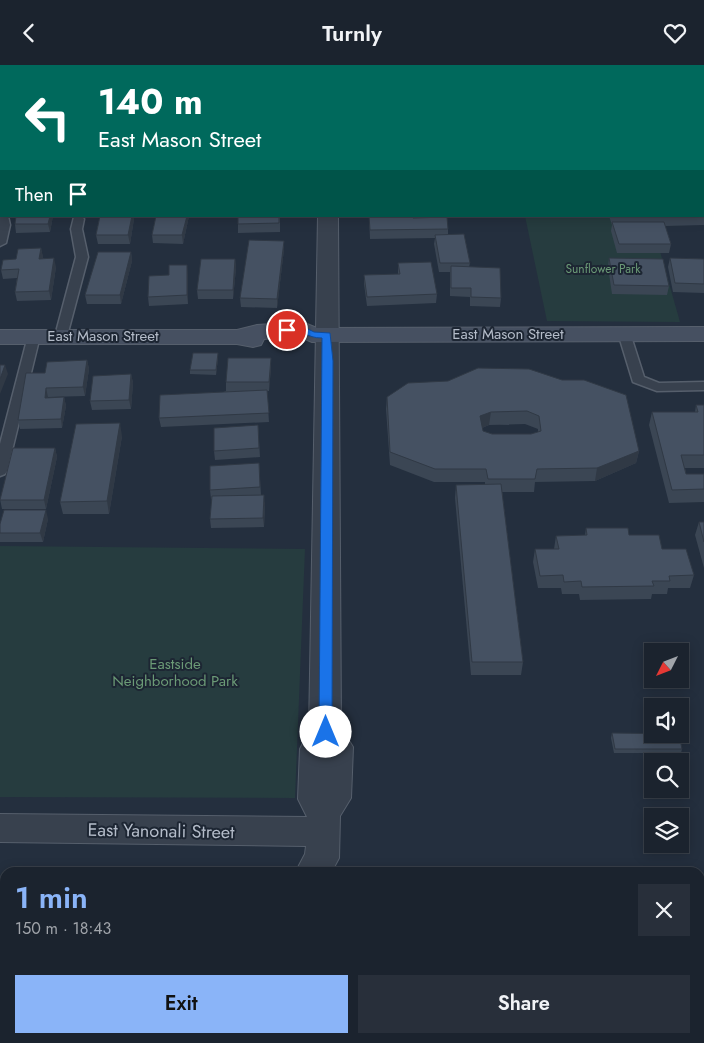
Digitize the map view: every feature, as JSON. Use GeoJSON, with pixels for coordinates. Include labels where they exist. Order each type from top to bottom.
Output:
{"type":"FeatureCollection","features":[{"type":"Feature","properties":{"kind":"street"},"geometry":{"type":"LineString","coordinates":[[323,849],[314,799],[316,749],[326,732],[328,361],[319,335],[328,217]]}},
{"type":"Feature","properties":{"kind":"street","name":"East Mason Street"},"geometry":{"type":"LineString","coordinates":[[0,337],[237,337],[262,341],[302,341],[319,335],[704,334]]}},
{"type":"Feature","properties":{"kind":"street","name":"East Yanonali Street"},"geometry":{"type":"LineString","coordinates":[[0,828],[323,849]]}},
{"type":"Feature","properties":{"kind":"lane"},"geometry":{"type":"LineString","coordinates":[[0,243],[4,231],[1,217]]}},
{"type":"Feature","properties":{"kind":"lane"},"geometry":{"type":"LineString","coordinates":[[61,336],[82,257],[82,247],[75,226],[78,219]]}},
{"type":"Feature","properties":{"kind":"lane"},"geometry":{"type":"LineString","coordinates":[[624,333],[638,379],[657,387],[704,386]]}},
{"type":"Feature","properties":{"kind":"lane"},"geometry":{"type":"LineString","coordinates":[[0,471],[34,336]]}},
{"type":"Feature","properties":{"kind":"green space","name":"Sunflower Park"},"geometry":{"type":"Polygon","coordinates":[[[525,217],[650,217],[680,322],[547,321],[525,217]]]}},
{"type":"Feature","properties":{"kind":"green space","name":"Eastside Neighborhood Park"},"geometry":{"type":"Polygon","coordinates":[[[0,546],[305,549],[295,798],[0,797],[0,546]]]}},
{"type":"Feature","properties":{"kind":"building"},"geometry":{"type":"Polygon","coordinates":[[[16,217],[50,217],[48,224],[15,224],[16,217]]]}},
{"type":"Feature","properties":{"kind":"building"},"geometry":{"type":"Polygon","coordinates":[[[100,217],[132,217],[128,235],[96,235],[100,217]]]}},
{"type":"Feature","properties":{"kind":"building"},"geometry":{"type":"Polygon","coordinates":[[[156,217],[187,217],[182,235],[152,235],[156,217]]]}},
{"type":"Feature","properties":{"kind":"building"},"geometry":{"type":"Polygon","coordinates":[[[238,217],[279,217],[279,223],[238,224],[238,217]]]}},
{"type":"Feature","properties":{"kind":"building"},"geometry":{"type":"Polygon","coordinates":[[[369,217],[447,217],[448,229],[370,230],[369,217]]]}},
{"type":"Feature","properties":{"kind":"building"},"geometry":{"type":"Polygon","coordinates":[[[612,222],[664,222],[671,244],[619,244],[612,222]]]}},
{"type":"Feature","properties":{"kind":"building"},"geometry":{"type":"Polygon","coordinates":[[[464,234],[470,263],[440,263],[435,235],[464,234]]]}},
{"type":"Feature","properties":{"kind":"building"},"geometry":{"type":"Polygon","coordinates":[[[249,240],[284,241],[277,299],[240,298],[249,240]]]}},
{"type":"Feature","properties":{"kind":"building"},"geometry":{"type":"Polygon","coordinates":[[[41,248],[39,259],[54,258],[49,291],[15,292],[19,269],[1,270],[3,260],[16,259],[18,249],[41,248]]]}},
{"type":"Feature","properties":{"kind":"building"},"geometry":{"type":"Polygon","coordinates":[[[98,252],[131,252],[120,295],[85,295],[98,252]]]}},
{"type":"Feature","properties":{"kind":"building"},"geometry":{"type":"Polygon","coordinates":[[[609,258],[663,259],[669,286],[614,285],[609,258]]]}},
{"type":"Feature","properties":{"kind":"building"},"geometry":{"type":"Polygon","coordinates":[[[670,258],[704,259],[704,284],[675,283],[670,258]]]}},
{"type":"Feature","properties":{"kind":"building"},"geometry":{"type":"Polygon","coordinates":[[[201,259],[235,259],[233,290],[197,290],[201,259]]]}},
{"type":"Feature","properties":{"kind":"building"},"geometry":{"type":"Polygon","coordinates":[[[431,262],[437,294],[367,297],[364,275],[400,274],[398,263],[431,262]]]}},
{"type":"Feature","properties":{"kind":"building"},"geometry":{"type":"Polygon","coordinates":[[[169,265],[187,265],[187,295],[148,297],[149,276],[169,275],[169,265]]]}},
{"type":"Feature","properties":{"kind":"building"},"geometry":{"type":"Polygon","coordinates":[[[451,266],[500,268],[501,298],[471,297],[471,288],[451,288],[451,266]]]}},
{"type":"Feature","properties":{"kind":"building"},"geometry":{"type":"Polygon","coordinates":[[[193,353],[218,353],[216,370],[190,370],[193,353]]]}},
{"type":"Feature","properties":{"kind":"building"},"geometry":{"type":"Polygon","coordinates":[[[228,358],[271,358],[269,382],[226,382],[228,358]]]}},
{"type":"Feature","properties":{"kind":"building"},"geometry":{"type":"Polygon","coordinates":[[[87,360],[83,387],[46,388],[45,398],[64,397],[61,419],[18,420],[26,373],[45,373],[47,362],[87,360]]]}},
{"type":"Feature","properties":{"kind":"building"},"geometry":{"type":"Polygon","coordinates":[[[0,365],[5,365],[0,379],[0,365]]]}},
{"type":"Feature","properties":{"kind":"building"},"geometry":{"type":"Polygon","coordinates":[[[478,368],[529,369],[562,380],[584,380],[626,395],[639,451],[597,468],[537,469],[535,479],[488,479],[486,469],[435,469],[390,452],[387,397],[408,383],[448,381],[478,368]],[[527,411],[491,412],[480,416],[483,431],[492,434],[531,434],[541,431],[539,416],[527,411]]]}},
{"type":"Feature","properties":{"kind":"building"},"geometry":{"type":"Polygon","coordinates":[[[131,374],[129,400],[90,401],[93,376],[131,374]]]}},
{"type":"Feature","properties":{"kind":"building"},"geometry":{"type":"Polygon","coordinates":[[[267,390],[269,413],[159,418],[160,395],[267,390]]]}},
{"type":"Feature","properties":{"kind":"building"},"geometry":{"type":"Polygon","coordinates":[[[696,405],[704,405],[704,455],[681,455],[686,474],[704,474],[704,489],[672,490],[652,412],[698,412],[696,405]]]}},
{"type":"Feature","properties":{"kind":"building"},"geometry":{"type":"Polygon","coordinates":[[[120,423],[107,501],[60,502],[76,424],[120,423]]]}},
{"type":"Feature","properties":{"kind":"building"},"geometry":{"type":"Polygon","coordinates":[[[258,425],[259,448],[214,451],[214,428],[258,425]]]}},
{"type":"Feature","properties":{"kind":"building"},"geometry":{"type":"Polygon","coordinates":[[[13,448],[55,448],[44,500],[0,500],[13,448]]]}},
{"type":"Feature","properties":{"kind":"building"},"geometry":{"type":"Polygon","coordinates":[[[259,463],[260,487],[210,490],[210,466],[259,463]]]}},
{"type":"Feature","properties":{"kind":"building"},"geometry":{"type":"Polygon","coordinates":[[[501,484],[523,662],[472,662],[456,485],[501,484]]]}},
{"type":"Feature","properties":{"kind":"building"},"geometry":{"type":"Polygon","coordinates":[[[264,495],[263,518],[210,519],[212,496],[264,495]]]}},
{"type":"Feature","properties":{"kind":"building"},"geometry":{"type":"Polygon","coordinates":[[[4,510],[46,510],[40,533],[0,533],[0,524],[4,510]]]}},
{"type":"Feature","properties":{"kind":"building"},"geometry":{"type":"Polygon","coordinates":[[[699,522],[704,522],[704,542],[699,522]]]}},
{"type":"Feature","properties":{"kind":"building"},"geometry":{"type":"Polygon","coordinates":[[[586,528],[628,528],[629,535],[659,535],[662,549],[686,549],[694,575],[669,576],[670,581],[652,581],[654,586],[582,587],[581,581],[564,582],[563,575],[540,576],[535,549],[559,549],[556,536],[587,535],[586,528]]]}},
{"type":"Feature","properties":{"kind":"building"},"geometry":{"type":"Polygon","coordinates":[[[612,733],[644,733],[644,743],[681,743],[682,749],[615,749],[612,733]]]}},
{"type":"Feature","properties":{"kind":"route"},"geometry":{"type":"LineString","coordinates":[[287,330],[302,329],[312,335],[327,335],[326,732]]}}]}
